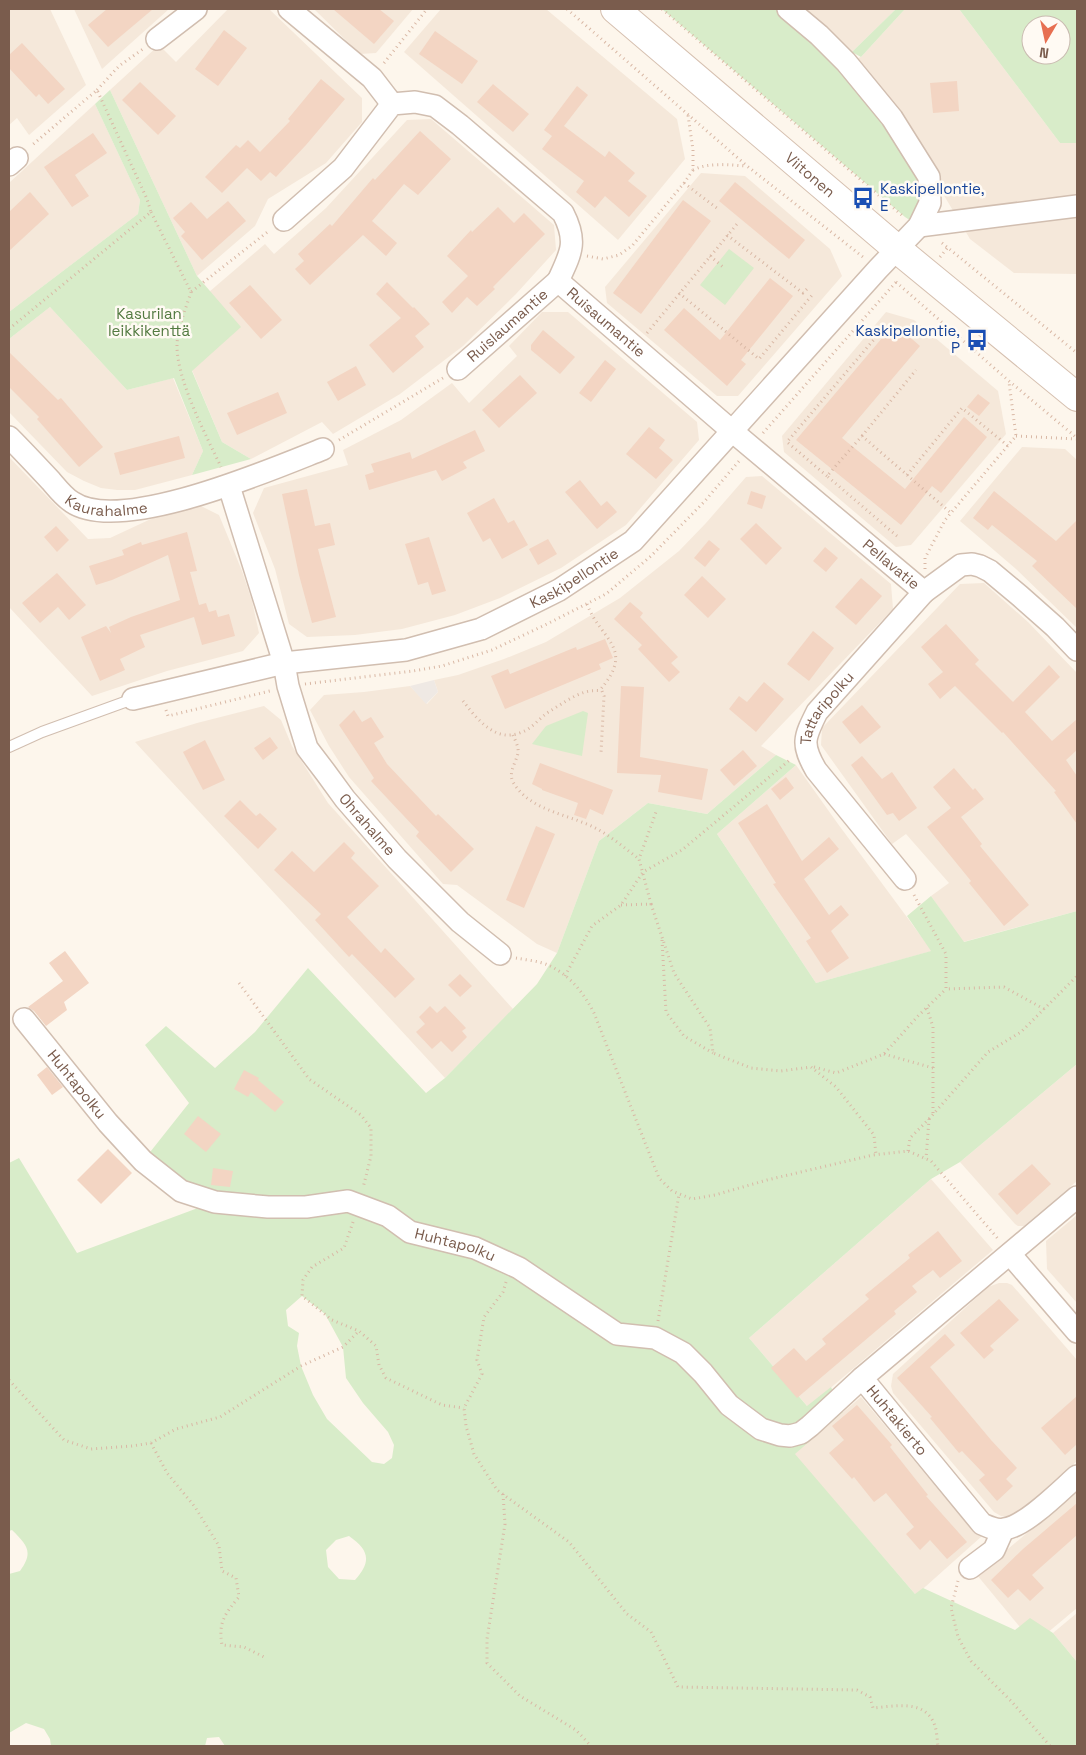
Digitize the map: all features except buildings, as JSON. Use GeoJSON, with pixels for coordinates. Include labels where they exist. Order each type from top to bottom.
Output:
{"type":"FeatureCollection","features":[{"type":"Feature","properties":{"kind":"main road","name":"Viitonen"},"geometry":{"type":"LineString","coordinates":[[615,9],[897,249],[1077,397]]}},
{"type":"Feature","properties":{"kind":"street"},"geometry":{"type":"LineString","coordinates":[[157,39],[196,9]]}},
{"type":"Feature","properties":{"kind":"street"},"geometry":{"type":"LineString","coordinates":[[284,220],[343,168],[392,104],[372,78],[289,9]]}},
{"type":"Feature","properties":{"kind":"street","name":"Kaskipellontie"},"geometry":{"type":"LineString","coordinates":[[133,699],[284,663],[406,650],[481,629],[559,590],[633,541],[919,226],[930,202],[929,177],[892,118],[846,62],[819,35],[788,9]]}},
{"type":"Feature","properties":{"kind":"street","name":"Ruisaumantie"},"geometry":{"type":"LineString","coordinates":[[392,104],[414,102],[435,106],[563,213],[570,227],[571,253],[558,280],[732,431]]}},
{"type":"Feature","properties":{"kind":"street"},"geometry":{"type":"LineString","coordinates":[[919,226],[1077,206]]}},
{"type":"Feature","properties":{"kind":"street","name":"Ruislaumantie"},"geometry":{"type":"LineString","coordinates":[[458,369],[558,280]]}},
{"type":"Feature","properties":{"kind":"street","name":"Pellavatie"},"geometry":{"type":"LineString","coordinates":[[732,431],[924,592],[961,565],[980,566],[990,571],[1055,626],[1077,650]]}},
{"type":"Feature","properties":{"kind":"street","name":"Kaurahalme"},"geometry":{"type":"LineString","coordinates":[[9,437],[73,503],[90,511],[114,512],[137,510],[230,486],[323,449]]}},
{"type":"Feature","properties":{"kind":"street"},"geometry":{"type":"LineString","coordinates":[[230,486],[284,663]]}},
{"type":"Feature","properties":{"kind":"street","name":"Tattaripolku"},"geometry":{"type":"LineString","coordinates":[[905,879],[816,770],[809,758],[805,742],[817,712],[924,592]]}},
{"type":"Feature","properties":{"kind":"street","name":"Ohrahalme"},"geometry":{"type":"LineString","coordinates":[[284,663],[288,686],[307,748],[345,799],[397,859],[450,912],[500,954]]}},
{"type":"Feature","properties":{"kind":"street","name":"Huhtapolku"},"geometry":{"type":"LineString","coordinates":[[24,1019],[108,1123],[143,1161],[181,1191],[215,1202],[268,1207],[306,1207],[348,1201],[388,1216],[410,1232],[475,1248],[519,1268],[617,1334],[655,1338],[683,1354],[703,1373],[730,1405],[761,1429],[780,1435],[790,1436],[801,1433],[862,1378]]}},
{"type":"Feature","properties":{"kind":"street","name":"Huhtakierto"},"geometry":{"type":"LineString","coordinates":[[1003,1530],[982,1524],[862,1378],[1077,1197]]}},
{"type":"Feature","properties":{"kind":"street"},"geometry":{"type":"LineString","coordinates":[[1010,1254],[1077,1332]]}},
{"type":"Feature","properties":{"kind":"street"},"geometry":{"type":"LineString","coordinates":[[970,1568],[994,1550],[1003,1530],[1014,1527],[1025,1520],[1077,1476]]}},
{"type":"Feature","properties":{"kind":"lane"},"geometry":{"type":"LineString","coordinates":[[9,747],[42,732],[133,699]]}},
{"type":"Feature","properties":{"kind":"path"},"geometry":{"type":"LineString","coordinates":[[372,78],[427,9]]}},
{"type":"Feature","properties":{"kind":"path"},"geometry":{"type":"LineString","coordinates":[[567,9],[747,166],[896,282],[1077,439]]}},
{"type":"Feature","properties":{"kind":"path"},"geometry":{"type":"LineString","coordinates":[[662,9],[905,218],[948,247],[1077,353]]}},
{"type":"Feature","properties":{"kind":"path"},"geometry":{"type":"LineString","coordinates":[[13,161],[97,90],[119,66],[157,39]]}},
{"type":"Feature","properties":{"kind":"path"},"geometry":{"type":"LineString","coordinates":[[97,90],[147,199],[151,212],[191,292]]}},
{"type":"Feature","properties":{"kind":"path"},"geometry":{"type":"LineString","coordinates":[[688,115],[693,150],[693,170]]}},
{"type":"Feature","properties":{"kind":"path"},"geometry":{"type":"LineString","coordinates":[[571,253],[603,259],[619,255],[632,246],[693,170],[699,167],[722,164],[747,166]]}},
{"type":"Feature","properties":{"kind":"path"},"geometry":{"type":"LineString","coordinates":[[684,183],[718,209]]}},
{"type":"Feature","properties":{"kind":"path"},"geometry":{"type":"LineString","coordinates":[[9,329],[151,212]]}},
{"type":"Feature","properties":{"kind":"path"},"geometry":{"type":"LineString","coordinates":[[230,486],[204,432],[182,376],[177,344],[191,292],[284,220]]}},
{"type":"Feature","properties":{"kind":"path"},"geometry":{"type":"LineString","coordinates":[[635,347],[737,224]]}},
{"type":"Feature","properties":{"kind":"path"},"geometry":{"type":"LineString","coordinates":[[727,235],[803,293],[807,289]]}},
{"type":"Feature","properties":{"kind":"path"},"geometry":{"type":"LineString","coordinates":[[710,256],[724,268]]}},
{"type":"Feature","properties":{"kind":"path"},"geometry":{"type":"LineString","coordinates":[[161,692],[168,716],[288,686],[442,666],[492,650],[606,594],[651,556],[704,502],[896,282]]}},
{"type":"Feature","properties":{"kind":"path"},"geometry":{"type":"LineString","coordinates":[[679,293],[759,359],[813,294]]}},
{"type":"Feature","properties":{"kind":"path"},"geometry":{"type":"LineString","coordinates":[[876,337],[787,442],[897,536]]}},
{"type":"Feature","properties":{"kind":"path"},"geometry":{"type":"LineString","coordinates":[[323,449],[458,369]]}},
{"type":"Feature","properties":{"kind":"path"},"geometry":{"type":"LineString","coordinates":[[827,476],[916,370]]}},
{"type":"Feature","properties":{"kind":"path"},"geometry":{"type":"LineString","coordinates":[[924,592],[925,558],[945,520],[1016,436],[1008,381]]}},
{"type":"Feature","properties":{"kind":"path"},"geometry":{"type":"LineString","coordinates":[[907,475],[962,408],[1008,446]]}},
{"type":"Feature","properties":{"kind":"path"},"geometry":{"type":"LineString","coordinates":[[862,436],[952,513]]}},
{"type":"Feature","properties":{"kind":"path"},"geometry":{"type":"LineString","coordinates":[[1016,436],[1077,439]]}},
{"type":"Feature","properties":{"kind":"path"},"geometry":{"type":"LineString","coordinates":[[587,604],[596,623],[612,642],[615,651],[612,674],[599,691]]}},
{"type":"Feature","properties":{"kind":"path"},"geometry":{"type":"LineString","coordinates":[[463,701],[485,727],[495,732],[513,735],[523,732],[549,711],[583,692],[602,691],[604,696],[601,752]]}},
{"type":"Feature","properties":{"kind":"path"},"geometry":{"type":"LineString","coordinates":[[513,735],[519,751],[512,770],[512,780],[516,787],[532,801],[545,808],[598,830],[639,859]]}},
{"type":"Feature","properties":{"kind":"path"},"geometry":{"type":"LineString","coordinates":[[565,976],[592,926],[621,906],[643,872],[682,850],[805,746]]}},
{"type":"Feature","properties":{"kind":"path"},"geometry":{"type":"LineString","coordinates":[[656,812],[639,859],[651,904],[674,973],[710,1028],[713,1052]]}},
{"type":"Feature","properties":{"kind":"path"},"geometry":{"type":"LineString","coordinates":[[905,879],[946,954],[946,989]]}},
{"type":"Feature","properties":{"kind":"path"},"geometry":{"type":"LineString","coordinates":[[621,906],[651,904]]}},
{"type":"Feature","properties":{"kind":"path"},"geometry":{"type":"LineString","coordinates":[[661,934],[666,1012],[684,1036],[713,1052],[751,1068],[781,1071],[811,1067],[836,1073],[884,1054],[946,989],[1004,987],[1044,1009]]}},
{"type":"Feature","properties":{"kind":"path"},"geometry":{"type":"LineString","coordinates":[[500,954],[547,965],[572,980],[585,996],[594,1013],[659,1178],[672,1191],[692,1199],[876,1155],[908,1151],[931,1161],[1010,1254]]}},
{"type":"Feature","properties":{"kind":"path"},"geometry":{"type":"LineString","coordinates":[[908,1151],[910,1138],[988,1052],[1021,1032],[1077,976]]}},
{"type":"Feature","properties":{"kind":"path"},"geometry":{"type":"LineString","coordinates":[[239,983],[309,1079],[361,1115],[371,1128],[371,1156],[344,1248],[312,1267],[303,1280],[302,1296],[332,1320],[359,1331],[376,1346],[379,1365],[386,1378],[442,1405],[464,1408]]}},
{"type":"Feature","properties":{"kind":"path"},"geometry":{"type":"LineString","coordinates":[[927,1008],[933,1027],[933,1114]]}},
{"type":"Feature","properties":{"kind":"path"},"geometry":{"type":"LineString","coordinates":[[884,1054],[933,1068]]}},
{"type":"Feature","properties":{"kind":"path"},"geometry":{"type":"LineString","coordinates":[[811,1067],[836,1087],[874,1134],[876,1155]]}},
{"type":"Feature","properties":{"kind":"path"},"geometry":{"type":"LineString","coordinates":[[926,1159],[929,1119]]}},
{"type":"Feature","properties":{"kind":"path"},"geometry":{"type":"LineString","coordinates":[[655,1338],[678,1194]]}},
{"type":"Feature","properties":{"kind":"path"},"geometry":{"type":"LineString","coordinates":[[510,1264],[504,1292],[484,1317],[477,1360],[482,1374],[464,1408],[466,1426],[474,1454],[497,1490],[569,1542],[627,1614],[650,1632],[678,1687],[857,1690],[870,1697],[874,1708],[903,1705],[921,1708],[930,1716],[936,1727],[938,1746]]}},
{"type":"Feature","properties":{"kind":"path"},"geometry":{"type":"LineString","coordinates":[[9,1380],[64,1440],[91,1449],[132,1446],[151,1443],[176,1429],[220,1417],[300,1366],[343,1347],[359,1331]]}},
{"type":"Feature","properties":{"kind":"path"},"geometry":{"type":"LineString","coordinates":[[151,1443],[167,1473],[195,1507],[219,1546],[222,1571],[236,1578],[239,1597],[225,1614],[220,1631],[222,1645],[244,1646],[264,1658]]}},
{"type":"Feature","properties":{"kind":"path"},"geometry":{"type":"LineString","coordinates":[[503,1494],[505,1524],[488,1639],[487,1663],[520,1696],[576,1730],[591,1746]]}},
{"type":"Feature","properties":{"kind":"path"},"geometry":{"type":"LineString","coordinates":[[970,1568],[958,1582],[951,1608],[958,1637],[971,1660],[1012,1702],[1050,1746]]}},
{"type":"Feature","properties":{"kind":"shaded area"},"geometry":{"type":"Polygon","coordinates":[[[9,9],[50,9],[86,85],[29,135],[17,118],[9,125],[9,9]]]}},
{"type":"Feature","properties":{"kind":"shaded area"},"geometry":{"type":"Polygon","coordinates":[[[74,9],[169,9],[102,69],[74,9]]]}},
{"type":"Feature","properties":{"kind":"shaded area"},"geometry":{"type":"Polygon","coordinates":[[[228,9],[269,9],[362,98],[362,122],[326,163],[268,199],[255,226],[197,276],[110,90],[159,45],[176,62],[228,9]]]}},
{"type":"Feature","properties":{"kind":"shaded area"},"geometry":{"type":"Polygon","coordinates":[[[314,9],[413,9],[376,53],[360,54],[314,9]]]}},
{"type":"Feature","properties":{"kind":"shaded area"},"geometry":{"type":"Polygon","coordinates":[[[441,9],[546,9],[677,119],[685,159],[618,240],[404,52],[441,9]]]}},
{"type":"Feature","properties":{"kind":"shaded area"},"geometry":{"type":"Polygon","coordinates":[[[788,9],[896,9],[852,52],[834,50],[788,9]]]}},
{"type":"Feature","properties":{"kind":"shaded area"},"geometry":{"type":"Polygon","coordinates":[[[905,9],[959,9],[1060,143],[1077,143],[1077,274],[1014,273],[970,239],[912,142],[846,62],[861,57],[905,9]]]}},
{"type":"Feature","properties":{"kind":"shaded area"},"geometry":{"type":"Polygon","coordinates":[[[95,104],[140,200],[138,214],[9,312],[9,183],[95,104]]]}},
{"type":"Feature","properties":{"kind":"shaded area"},"geometry":{"type":"Polygon","coordinates":[[[431,119],[554,225],[556,250],[516,294],[463,346],[400,394],[333,434],[322,422],[251,459],[222,442],[192,370],[240,327],[209,292],[265,244],[274,254],[326,208],[407,120],[431,119]]]}},
{"type":"Feature","properties":{"kind":"shaded area"},"geometry":{"type":"Polygon","coordinates":[[[701,173],[745,176],[830,249],[842,276],[738,396],[717,396],[607,303],[605,287],[701,173]]]}},
{"type":"Feature","properties":{"kind":"shaded area"},"geometry":{"type":"Polygon","coordinates":[[[50,307],[127,390],[173,378],[203,451],[192,475],[135,490],[101,488],[67,472],[9,412],[9,339],[50,307]]]}},
{"type":"Feature","properties":{"kind":"shaded area"},"geometry":{"type":"Polygon","coordinates":[[[542,312],[568,312],[697,422],[699,440],[626,525],[561,568],[500,598],[455,615],[402,629],[355,635],[307,637],[289,624],[275,569],[253,513],[264,488],[348,465],[343,450],[401,420],[452,383],[469,403],[517,356],[509,346],[542,312]]]}},
{"type":"Feature","properties":{"kind":"shaded area"},"geometry":{"type":"Polygon","coordinates":[[[886,312],[914,320],[998,391],[1006,434],[911,545],[896,547],[784,452],[782,436],[886,312]]]}},
{"type":"Feature","properties":{"kind":"shaded area"},"geometry":{"type":"Polygon","coordinates":[[[1022,447],[1065,449],[1077,460],[1077,628],[1016,569],[960,521],[1022,447]]]}},
{"type":"Feature","properties":{"kind":"shaded area"},"geometry":{"type":"Polygon","coordinates":[[[9,457],[88,539],[110,538],[153,518],[199,505],[219,515],[242,571],[252,601],[259,633],[243,651],[167,671],[92,696],[9,607],[9,457]]]}},
{"type":"Feature","properties":{"kind":"shaded area"},"geometry":{"type":"Polygon","coordinates":[[[762,476],[891,584],[893,609],[761,746],[776,755],[707,814],[648,803],[599,841],[557,953],[537,944],[457,885],[443,884],[349,777],[329,746],[310,710],[324,695],[410,686],[427,704],[438,692],[434,680],[458,675],[546,642],[620,598],[679,551],[746,477],[762,476]]]}},
{"type":"Feature","properties":{"kind":"shaded area"},"geometry":{"type":"Polygon","coordinates":[[[984,583],[1028,622],[1077,673],[1077,911],[963,942],[931,896],[949,883],[906,834],[892,844],[821,745],[822,728],[960,584],[984,583]]]}},
{"type":"Feature","properties":{"kind":"shaded area"},"geometry":{"type":"Polygon","coordinates":[[[434,680],[438,692],[426,704],[410,686],[434,680]]]}},
{"type":"Feature","properties":{"kind":"shaded area"},"geometry":{"type":"Polygon","coordinates":[[[264,706],[281,720],[292,746],[328,803],[513,1009],[445,1078],[135,742],[197,723],[264,706]]]}},
{"type":"Feature","properties":{"kind":"shaded area"},"geometry":{"type":"Polygon","coordinates":[[[796,765],[932,951],[816,983],[717,834],[796,765]]]}},
{"type":"Feature","properties":{"kind":"shaded area"},"geometry":{"type":"Polygon","coordinates":[[[1077,1064],[1077,1181],[1024,1226],[1018,1226],[960,1162],[1077,1064]]]}},
{"type":"Feature","properties":{"kind":"shaded area"},"geometry":{"type":"Polygon","coordinates":[[[931,1179],[993,1250],[808,1407],[749,1338],[931,1179]]]}},
{"type":"Feature","properties":{"kind":"shaded area"},"geometry":{"type":"Polygon","coordinates":[[[1077,1215],[1077,1303],[1047,1269],[1046,1241],[1077,1215]]]}},
{"type":"Feature","properties":{"kind":"shaded area"},"geometry":{"type":"Polygon","coordinates":[[[999,1283],[1012,1285],[1077,1360],[1077,1461],[1018,1514],[1010,1517],[1001,1516],[994,1512],[893,1393],[891,1386],[893,1374],[988,1287],[999,1283]]]}},
{"type":"Feature","properties":{"kind":"shaded area"},"geometry":{"type":"Polygon","coordinates":[[[861,1397],[942,1494],[982,1536],[916,1595],[794,1454],[861,1397]]]}},
{"type":"Feature","properties":{"kind":"shaded area"},"geometry":{"type":"Polygon","coordinates":[[[1077,1491],[1077,1608],[1034,1644],[977,1575],[1077,1491]]]}},
{"type":"Feature","properties":{"kind":"shaded area"},"geometry":{"type":"Polygon","coordinates":[[[1077,1613],[1077,1662],[1053,1633],[1077,1613]]]}},
{"type":"Feature","properties":{"kind":"green space"},"geometry":{"type":"Polygon","coordinates":[[[662,9],[788,9],[929,177],[919,226],[905,217],[662,9]]]}},
{"type":"Feature","properties":{"kind":"green space"},"geometry":{"type":"Polygon","coordinates":[[[896,9],[905,9],[861,57],[852,52],[896,9]]]}},
{"type":"Feature","properties":{"kind":"green space"},"geometry":{"type":"Polygon","coordinates":[[[959,9],[1077,9],[1077,143],[1060,143],[959,9]]]}},
{"type":"Feature","properties":{"kind":"green space","name":"Kasurilan leikkikenttä"},"geometry":{"type":"Polygon","coordinates":[[[110,90],[197,276],[241,327],[192,371],[222,442],[251,459],[192,475],[203,451],[174,378],[127,390],[50,307],[9,339],[9,312],[138,214],[140,200],[95,104],[110,90]]]}},
{"type":"Feature","properties":{"kind":"green space"},"geometry":{"type":"Polygon","coordinates":[[[729,249],[754,268],[725,305],[700,285],[729,249]]]}},
{"type":"Feature","properties":{"kind":"green space"},"geometry":{"type":"Polygon","coordinates":[[[583,711],[588,713],[582,756],[532,744],[546,726],[583,711]]]}},
{"type":"Feature","properties":{"kind":"green space"},"geometry":{"type":"Polygon","coordinates":[[[776,755],[796,765],[717,834],[816,983],[931,951],[907,916],[931,896],[964,942],[1077,911],[1077,1064],[960,1162],[931,1179],[749,1338],[807,1406],[831,1387],[843,1412],[795,1454],[915,1594],[923,1588],[1015,1630],[1030,1618],[1053,1633],[1077,1662],[1077,1746],[225,1746],[219,1737],[207,1738],[205,1746],[51,1746],[50,1739],[44,1729],[26,1723],[9,1733],[9,1574],[20,1571],[28,1554],[22,1540],[12,1530],[9,1531],[9,1163],[19,1158],[77,1253],[214,1202],[143,1161],[189,1103],[145,1045],[166,1026],[215,1068],[255,1032],[308,968],[426,1093],[445,1078],[537,984],[557,953],[599,841],[648,803],[707,814],[776,755]],[[302,1296],[286,1310],[288,1326],[299,1333],[297,1346],[301,1366],[313,1395],[327,1419],[372,1462],[384,1464],[392,1458],[394,1445],[388,1432],[363,1403],[346,1378],[343,1347],[325,1314],[302,1296]],[[349,1536],[336,1540],[326,1550],[328,1567],[339,1579],[355,1580],[364,1567],[366,1556],[361,1546],[349,1536]]]}},
{"type":"Feature","properties":{"kind":"place","name":"Kaskipellontie, E"},"geometry":{"type":"Point","coordinates":[863,198]}},
{"type":"Feature","properties":{"kind":"place","name":"Kaskipellontie, P"},"geometry":{"type":"Point","coordinates":[977,340]}}]}
